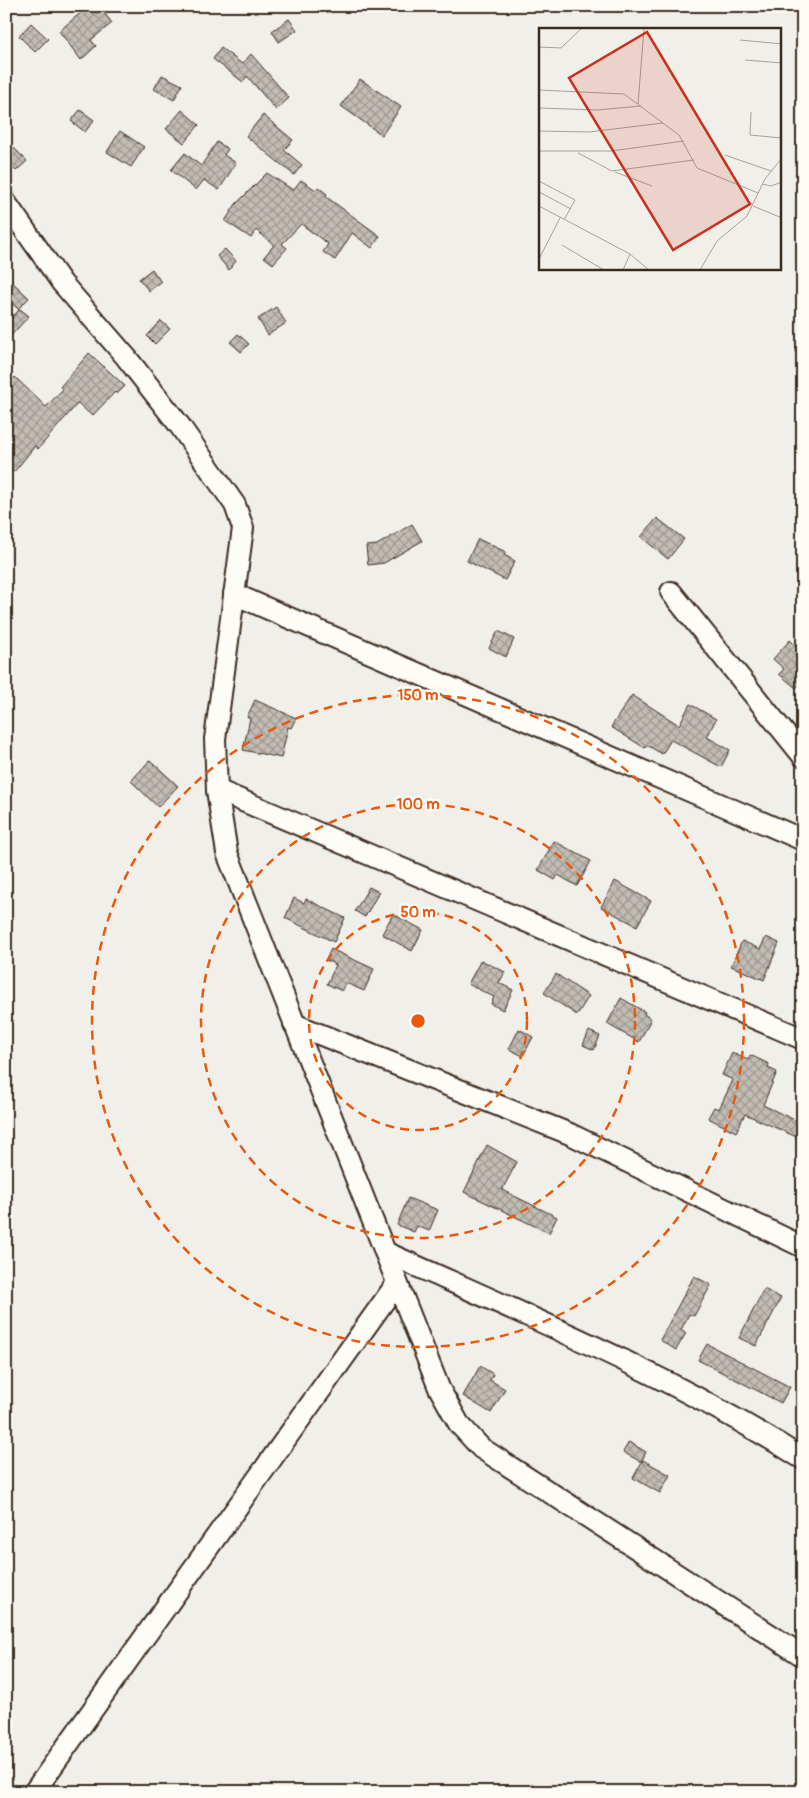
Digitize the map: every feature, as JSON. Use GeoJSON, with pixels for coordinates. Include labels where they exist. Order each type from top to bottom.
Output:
{"type":"FeatureCollection","features":[{"type":"Feature","properties":{"kind":"street"},"geometry":{"type":"LineString","coordinates":[[6,203],[62,283],[126,357],[180,426],[235,505],[243,528],[216,739],[217,790],[227,853],[439,1388],[459,1424],[481,1448],[803,1656]]}},
{"type":"Feature","properties":{"kind":"street"},"geometry":{"type":"LineString","coordinates":[[671,592],[803,756]]}},
{"type":"Feature","properties":{"kind":"street"},"geometry":{"type":"LineString","coordinates":[[234,594],[803,840]]}},
{"type":"Feature","properties":{"kind":"street"},"geometry":{"type":"LineString","coordinates":[[217,790],[803,1039]]}},
{"type":"Feature","properties":{"kind":"street"},"geometry":{"type":"LineString","coordinates":[[294,1024],[570,1134],[803,1247]]}},
{"type":"Feature","properties":{"kind":"street"},"geometry":{"type":"LineString","coordinates":[[385,1252],[625,1360],[744,1421],[803,1459]]}},
{"type":"Feature","properties":{"kind":"street"},"geometry":{"type":"LineString","coordinates":[[34,1792],[397,1283]]}},
{"type":"Feature","properties":{"kind":"building"},"geometry":{"type":"Polygon","coordinates":[[[89,6],[99,6],[112,23],[91,40],[96,46],[81,60],[59,31],[89,6]]]}},
{"type":"Feature","properties":{"kind":"building"},"geometry":{"type":"Polygon","coordinates":[[[289,19],[297,30],[279,42],[272,31],[289,19]]]}},
{"type":"Feature","properties":{"kind":"building"},"geometry":{"type":"Polygon","coordinates":[[[31,23],[48,39],[35,52],[19,36],[31,23]]]}},
{"type":"Feature","properties":{"kind":"building"},"geometry":{"type":"Polygon","coordinates":[[[221,48],[242,64],[251,54],[289,98],[276,110],[247,76],[243,82],[213,59],[221,48]]]}},
{"type":"Feature","properties":{"kind":"building"},"geometry":{"type":"Polygon","coordinates":[[[162,75],[182,85],[174,100],[154,89],[162,75]]]}},
{"type":"Feature","properties":{"kind":"building"},"geometry":{"type":"Polygon","coordinates":[[[360,79],[401,107],[382,135],[341,106],[360,79]]]}},
{"type":"Feature","properties":{"kind":"building"},"geometry":{"type":"Polygon","coordinates":[[[80,110],[94,120],[85,132],[71,121],[80,110]]]}},
{"type":"Feature","properties":{"kind":"building"},"geometry":{"type":"Polygon","coordinates":[[[182,110],[199,125],[184,143],[166,129],[182,110]]]}},
{"type":"Feature","properties":{"kind":"building"},"geometry":{"type":"Polygon","coordinates":[[[263,115],[293,140],[284,150],[302,165],[294,175],[246,136],[263,115]]]}},
{"type":"Feature","properties":{"kind":"building"},"geometry":{"type":"Polygon","coordinates":[[[120,131],[144,147],[131,167],[107,152],[120,131]]]}},
{"type":"Feature","properties":{"kind":"building"},"geometry":{"type":"Polygon","coordinates":[[[217,142],[228,149],[224,155],[236,163],[219,190],[204,180],[196,190],[171,170],[185,153],[201,166],[217,142]]]}},
{"type":"Feature","properties":{"kind":"building"},"geometry":{"type":"Polygon","coordinates":[[[14,148],[27,161],[16,171],[6,161],[6,156],[14,148]]]}},
{"type":"Feature","properties":{"kind":"building"},"geometry":{"type":"Polygon","coordinates":[[[267,173],[293,190],[301,180],[316,190],[318,187],[327,194],[325,196],[380,236],[372,248],[352,233],[335,260],[323,252],[328,244],[301,224],[282,244],[287,248],[273,264],[264,257],[274,245],[256,230],[251,238],[225,221],[236,204],[267,173]]]}},
{"type":"Feature","properties":{"kind":"building"},"geometry":{"type":"Polygon","coordinates":[[[225,249],[236,261],[229,270],[217,256],[225,249]]]}},
{"type":"Feature","properties":{"kind":"building"},"geometry":{"type":"Polygon","coordinates":[[[152,269],[161,282],[149,291],[139,279],[152,269]]]}},
{"type":"Feature","properties":{"kind":"building"},"geometry":{"type":"Polygon","coordinates":[[[6,276],[29,298],[18,309],[6,298],[6,276]]]}},
{"type":"Feature","properties":{"kind":"building"},"geometry":{"type":"Polygon","coordinates":[[[276,307],[286,323],[268,335],[258,319],[276,307]]]}},
{"type":"Feature","properties":{"kind":"building"},"geometry":{"type":"Polygon","coordinates":[[[20,309],[29,316],[6,341],[6,324],[20,309]]]}},
{"type":"Feature","properties":{"kind":"building"},"geometry":{"type":"Polygon","coordinates":[[[161,321],[170,329],[155,344],[147,336],[161,321]]]}},
{"type":"Feature","properties":{"kind":"building"},"geometry":{"type":"Polygon","coordinates":[[[238,334],[249,344],[241,352],[230,342],[238,334]]]}},
{"type":"Feature","properties":{"kind":"building"},"geometry":{"type":"Polygon","coordinates":[[[89,353],[125,386],[117,394],[115,392],[92,416],[78,403],[38,449],[35,446],[14,472],[6,467],[6,386],[15,377],[46,407],[63,389],[60,387],[89,353]]]}},
{"type":"Feature","properties":{"kind":"building"},"geometry":{"type":"Polygon","coordinates":[[[657,518],[684,539],[668,559],[641,537],[657,518]]]}},
{"type":"Feature","properties":{"kind":"building"},"geometry":{"type":"Polygon","coordinates":[[[412,524],[422,541],[384,563],[368,565],[366,546],[377,545],[412,524]]]}},
{"type":"Feature","properties":{"kind":"building"},"geometry":{"type":"Polygon","coordinates":[[[478,539],[506,552],[504,555],[515,561],[505,580],[467,561],[478,539]]]}},
{"type":"Feature","properties":{"kind":"building"},"geometry":{"type":"Polygon","coordinates":[[[498,631],[514,639],[506,657],[489,648],[498,631]]]}},
{"type":"Feature","properties":{"kind":"building"},"geometry":{"type":"Polygon","coordinates":[[[790,640],[803,652],[803,680],[796,688],[779,674],[784,669],[773,659],[790,640]]]}},
{"type":"Feature","properties":{"kind":"building"},"geometry":{"type":"Polygon","coordinates":[[[632,695],[679,725],[690,704],[716,719],[707,737],[730,750],[721,767],[671,740],[662,754],[647,745],[645,748],[611,727],[632,695]]]}},
{"type":"Feature","properties":{"kind":"building"},"geometry":{"type":"Polygon","coordinates":[[[255,700],[296,718],[291,728],[288,727],[281,758],[243,750],[250,718],[247,717],[255,700]]]}},
{"type":"Feature","properties":{"kind":"building"},"geometry":{"type":"Polygon","coordinates":[[[150,760],[178,786],[158,807],[131,781],[150,760]]]}},
{"type":"Feature","properties":{"kind":"building"},"geometry":{"type":"Polygon","coordinates":[[[554,841],[591,861],[577,886],[558,875],[555,880],[538,870],[554,841]]]}},
{"type":"Feature","properties":{"kind":"building"},"geometry":{"type":"Polygon","coordinates":[[[615,881],[651,901],[637,926],[601,907],[615,881]]]}},
{"type":"Feature","properties":{"kind":"building"},"geometry":{"type":"Polygon","coordinates":[[[369,887],[379,892],[365,917],[355,911],[369,887]]]}},
{"type":"Feature","properties":{"kind":"building"},"geometry":{"type":"Polygon","coordinates":[[[294,898],[304,903],[306,899],[345,918],[334,942],[285,918],[294,898]]]}},
{"type":"Feature","properties":{"kind":"building"},"geometry":{"type":"Polygon","coordinates":[[[393,914],[423,930],[412,951],[382,934],[393,914]]]}},
{"type":"Feature","properties":{"kind":"building"},"geometry":{"type":"Polygon","coordinates":[[[766,937],[779,943],[764,980],[731,966],[742,941],[760,949],[766,937]]]}},
{"type":"Feature","properties":{"kind":"building"},"geometry":{"type":"Polygon","coordinates":[[[331,949],[374,969],[364,991],[346,983],[342,991],[327,984],[336,965],[326,960],[331,949]]]}},
{"type":"Feature","properties":{"kind":"building"},"geometry":{"type":"Polygon","coordinates":[[[481,960],[505,972],[499,983],[513,990],[503,1010],[491,1004],[494,997],[468,984],[481,960]]]}},
{"type":"Feature","properties":{"kind":"building"},"geometry":{"type":"Polygon","coordinates":[[[556,974],[589,996],[577,1015],[544,993],[556,974]]]}},
{"type":"Feature","properties":{"kind":"building"},"geometry":{"type":"Polygon","coordinates":[[[621,998],[645,1012],[644,1014],[651,1019],[639,1042],[607,1024],[621,998]]]}},
{"type":"Feature","properties":{"kind":"building"},"geometry":{"type":"Polygon","coordinates":[[[519,1029],[533,1037],[523,1056],[509,1049],[519,1029]]]}},
{"type":"Feature","properties":{"kind":"building"},"geometry":{"type":"Polygon","coordinates":[[[589,1031],[600,1036],[594,1050],[583,1045],[589,1031]]]}},
{"type":"Feature","properties":{"kind":"building"},"geometry":{"type":"Polygon","coordinates":[[[732,1053],[748,1060],[750,1055],[769,1064],[768,1068],[777,1072],[763,1105],[803,1124],[803,1140],[745,1114],[736,1132],[708,1118],[714,1107],[719,1109],[733,1080],[722,1075],[732,1053]]]}},
{"type":"Feature","properties":{"kind":"building"},"geometry":{"type":"Polygon","coordinates":[[[487,1145],[517,1162],[502,1190],[557,1217],[549,1233],[464,1192],[487,1145]]]}},
{"type":"Feature","properties":{"kind":"building"},"geometry":{"type":"Polygon","coordinates":[[[408,1198],[438,1210],[429,1231],[417,1226],[414,1232],[397,1225],[408,1198]]]}},
{"type":"Feature","properties":{"kind":"building"},"geometry":{"type":"Polygon","coordinates":[[[694,1276],[711,1285],[694,1316],[689,1314],[681,1330],[686,1333],[676,1350],[660,1340],[694,1276]]]}},
{"type":"Feature","properties":{"kind":"building"},"geometry":{"type":"Polygon","coordinates":[[[764,1289],[781,1298],[756,1346],[739,1338],[764,1289]]]}},
{"type":"Feature","properties":{"kind":"building"},"geometry":{"type":"Polygon","coordinates":[[[707,1344],[790,1387],[781,1403],[698,1360],[707,1344]]]}},
{"type":"Feature","properties":{"kind":"building"},"geometry":{"type":"Polygon","coordinates":[[[480,1366],[493,1374],[490,1380],[505,1389],[491,1413],[463,1396],[480,1366]]]}},
{"type":"Feature","properties":{"kind":"building"},"geometry":{"type":"Polygon","coordinates":[[[629,1442],[646,1452],[641,1462],[623,1452],[629,1442]]]}},
{"type":"Feature","properties":{"kind":"building"},"geometry":{"type":"Polygon","coordinates":[[[643,1460],[670,1475],[660,1493],[633,1478],[643,1460]]]}}]}
